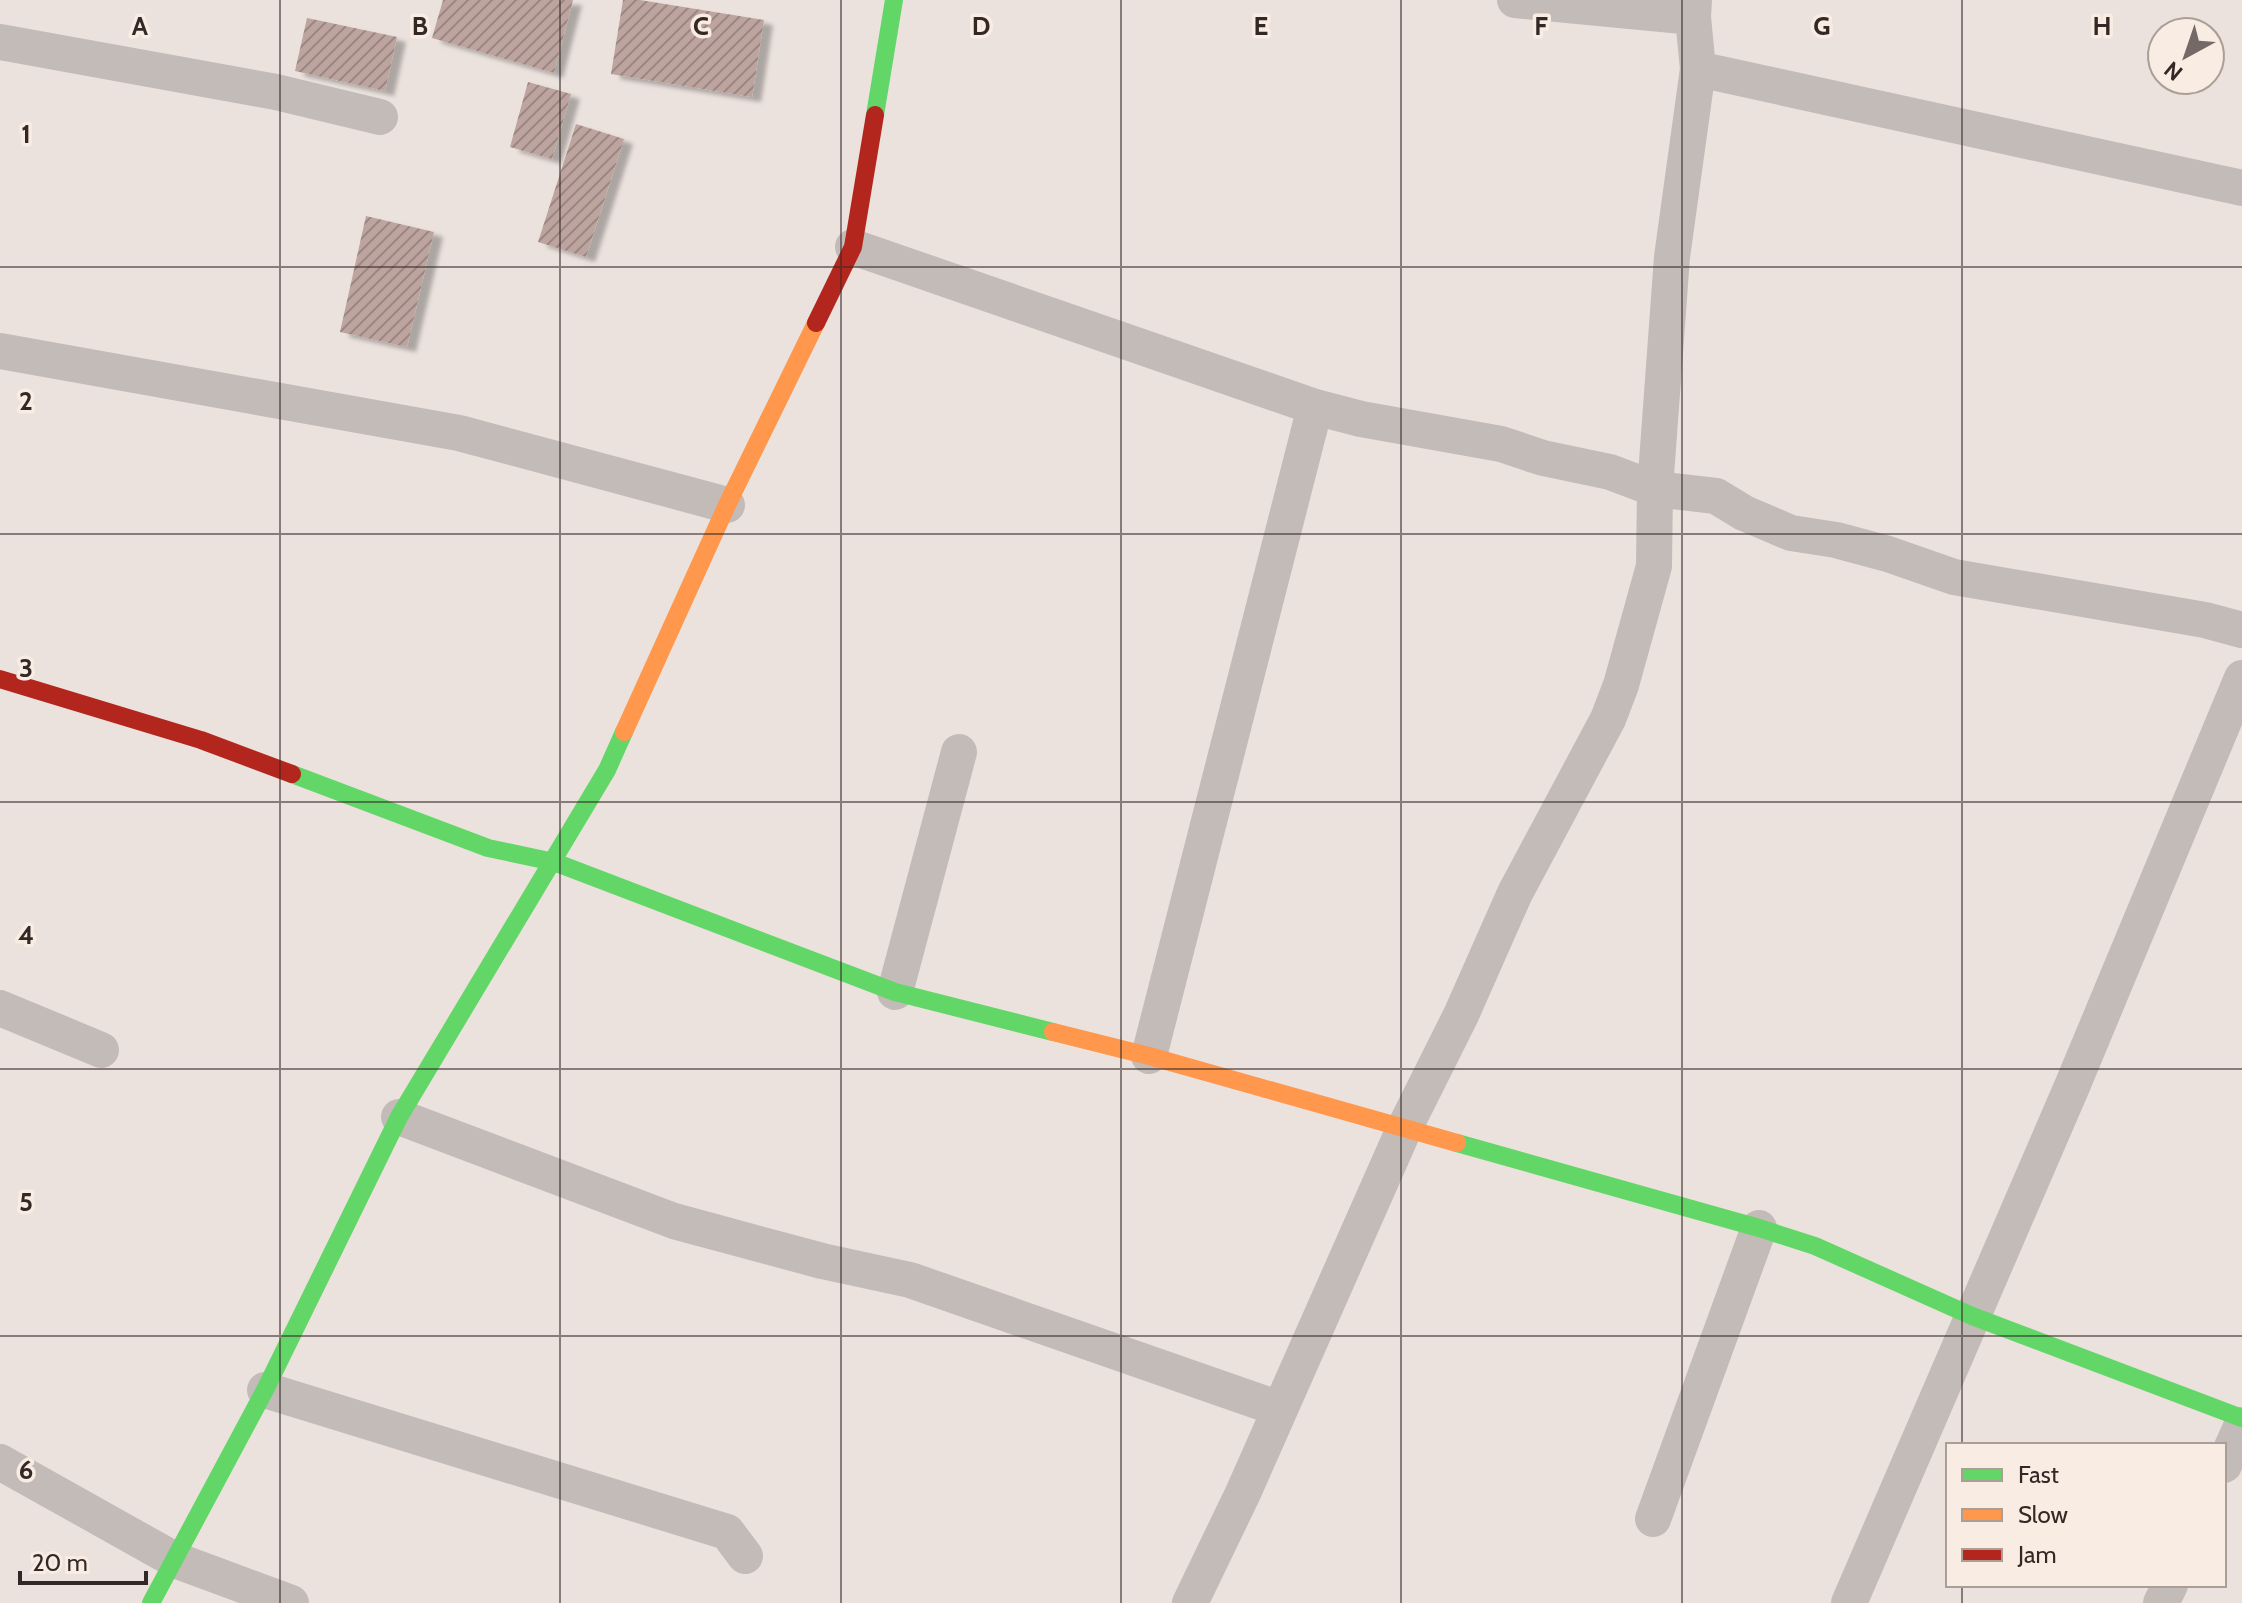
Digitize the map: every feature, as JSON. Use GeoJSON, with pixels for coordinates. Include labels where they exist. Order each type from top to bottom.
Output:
{"type":"FeatureCollection","features":[{"type":"Feature","properties":{"kind":"street"},"geometry":{"type":"LineString","coordinates":[[151,1603],[265,1390],[399,1117],[607,770],[727,505],[853,247],[894,0]]}},
{"type":"Feature","properties":{"kind":"street"},"geometry":{"type":"LineString","coordinates":[[1190,1603],[1404,1129],[1461,1015],[1515,893],[1600,733],[1621,685],[1654,566],[1655,489],[1672,257],[1698,69],[1694,9],[1515,0]]}},
{"type":"Feature","properties":{"kind":"street"},"geometry":{"type":"LineString","coordinates":[[0,42],[276,92],[380,117]]}},
{"type":"Feature","properties":{"kind":"street"},"geometry":{"type":"LineString","coordinates":[[1698,69],[2242,188]]}},
{"type":"Feature","properties":{"kind":"street"},"geometry":{"type":"LineString","coordinates":[[853,247],[1315,407],[1361,419],[1501,444],[1543,458],[1610,472],[1655,489],[1716,496],[1744,513],[1791,533],[1849,543],[1954,577],[2205,620],[2242,630]]}},
{"type":"Feature","properties":{"kind":"street"},"geometry":{"type":"LineString","coordinates":[[0,351],[459,433],[727,505]]}},
{"type":"Feature","properties":{"kind":"street"},"geometry":{"type":"LineString","coordinates":[[1149,1056],[1315,407]]}},
{"type":"Feature","properties":{"kind":"street"},"geometry":{"type":"LineString","coordinates":[[1849,1603],[2073,1084],[2242,678]]}},
{"type":"Feature","properties":{"kind":"street"},"geometry":{"type":"LineString","coordinates":[[0,679],[201,740],[488,848],[554,862],[895,992],[1149,1056],[1815,1246],[1972,1316],[2242,1418]]}},
{"type":"Feature","properties":{"kind":"street"},"geometry":{"type":"LineString","coordinates":[[895,992],[959,752]]}},
{"type":"Feature","properties":{"kind":"street"},"geometry":{"type":"LineString","coordinates":[[0,1008],[101,1050]]}},
{"type":"Feature","properties":{"kind":"street"},"geometry":{"type":"LineString","coordinates":[[399,1117],[674,1221],[822,1261],[910,1280],[1280,1409]]}},
{"type":"Feature","properties":{"kind":"street"},"geometry":{"type":"LineString","coordinates":[[1653,1519],[1759,1228]]}},
{"type":"Feature","properties":{"kind":"street"},"geometry":{"type":"LineString","coordinates":[[265,1390],[727,1532],[745,1556]]}},
{"type":"Feature","properties":{"kind":"street"},"geometry":{"type":"LineString","coordinates":[[2226,1461],[2242,1425]]}},
{"type":"Feature","properties":{"kind":"street"},"geometry":{"type":"LineString","coordinates":[[0,1462],[175,1560],[291,1603]]}},
{"type":"Feature","properties":{"kind":"building"},"geometry":{"type":"Polygon","coordinates":[[[443,0],[573,0],[554,73],[432,38],[443,0]]]}},
{"type":"Feature","properties":{"kind":"building"},"geometry":{"type":"Polygon","coordinates":[[[623,0],[764,20],[752,97],[611,74],[623,0]]]}},
{"type":"Feature","properties":{"kind":"building"},"geometry":{"type":"Polygon","coordinates":[[[307,18],[397,37],[385,91],[295,71],[307,18]]]}},
{"type":"Feature","properties":{"kind":"building"},"geometry":{"type":"Polygon","coordinates":[[[528,82],[571,94],[552,159],[510,147],[528,82]]]}},
{"type":"Feature","properties":{"kind":"building"},"geometry":{"type":"Polygon","coordinates":[[[576,124],[624,139],[586,257],[538,242],[576,124]]]}},
{"type":"Feature","properties":{"kind":"building"},"geometry":{"type":"Polygon","coordinates":[[[366,216],[434,232],[407,347],[340,332],[366,216]]]}},
{"type":"Feature","properties":{"kind":"traffic: fast"},"geometry":{"type":"LineString","coordinates":[[875,115],[894,0]]}},
{"type":"Feature","properties":{"kind":"traffic: fast"},"geometry":{"type":"LineString","coordinates":[[151,1603],[265,1390],[399,1117],[607,770],[624,732]]}},
{"type":"Feature","properties":{"kind":"traffic: fast"},"geometry":{"type":"LineString","coordinates":[[292,774],[488,848],[554,862],[895,992],[1053,1032]]}},
{"type":"Feature","properties":{"kind":"traffic: fast"},"geometry":{"type":"LineString","coordinates":[[1457,1143],[1815,1246],[1972,1316],[2242,1418]]}},
{"type":"Feature","properties":{"kind":"traffic: slow"},"geometry":{"type":"LineString","coordinates":[[624,732],[727,505],[816,323]]}},
{"type":"Feature","properties":{"kind":"traffic: slow"},"geometry":{"type":"LineString","coordinates":[[1053,1032],[1457,1143]]}},
{"type":"Feature","properties":{"kind":"traffic: jam"},"geometry":{"type":"LineString","coordinates":[[816,323],[853,247],[875,115]]}},
{"type":"Feature","properties":{"kind":"traffic: jam"},"geometry":{"type":"LineString","coordinates":[[0,679],[201,740],[292,774]]}}]}
